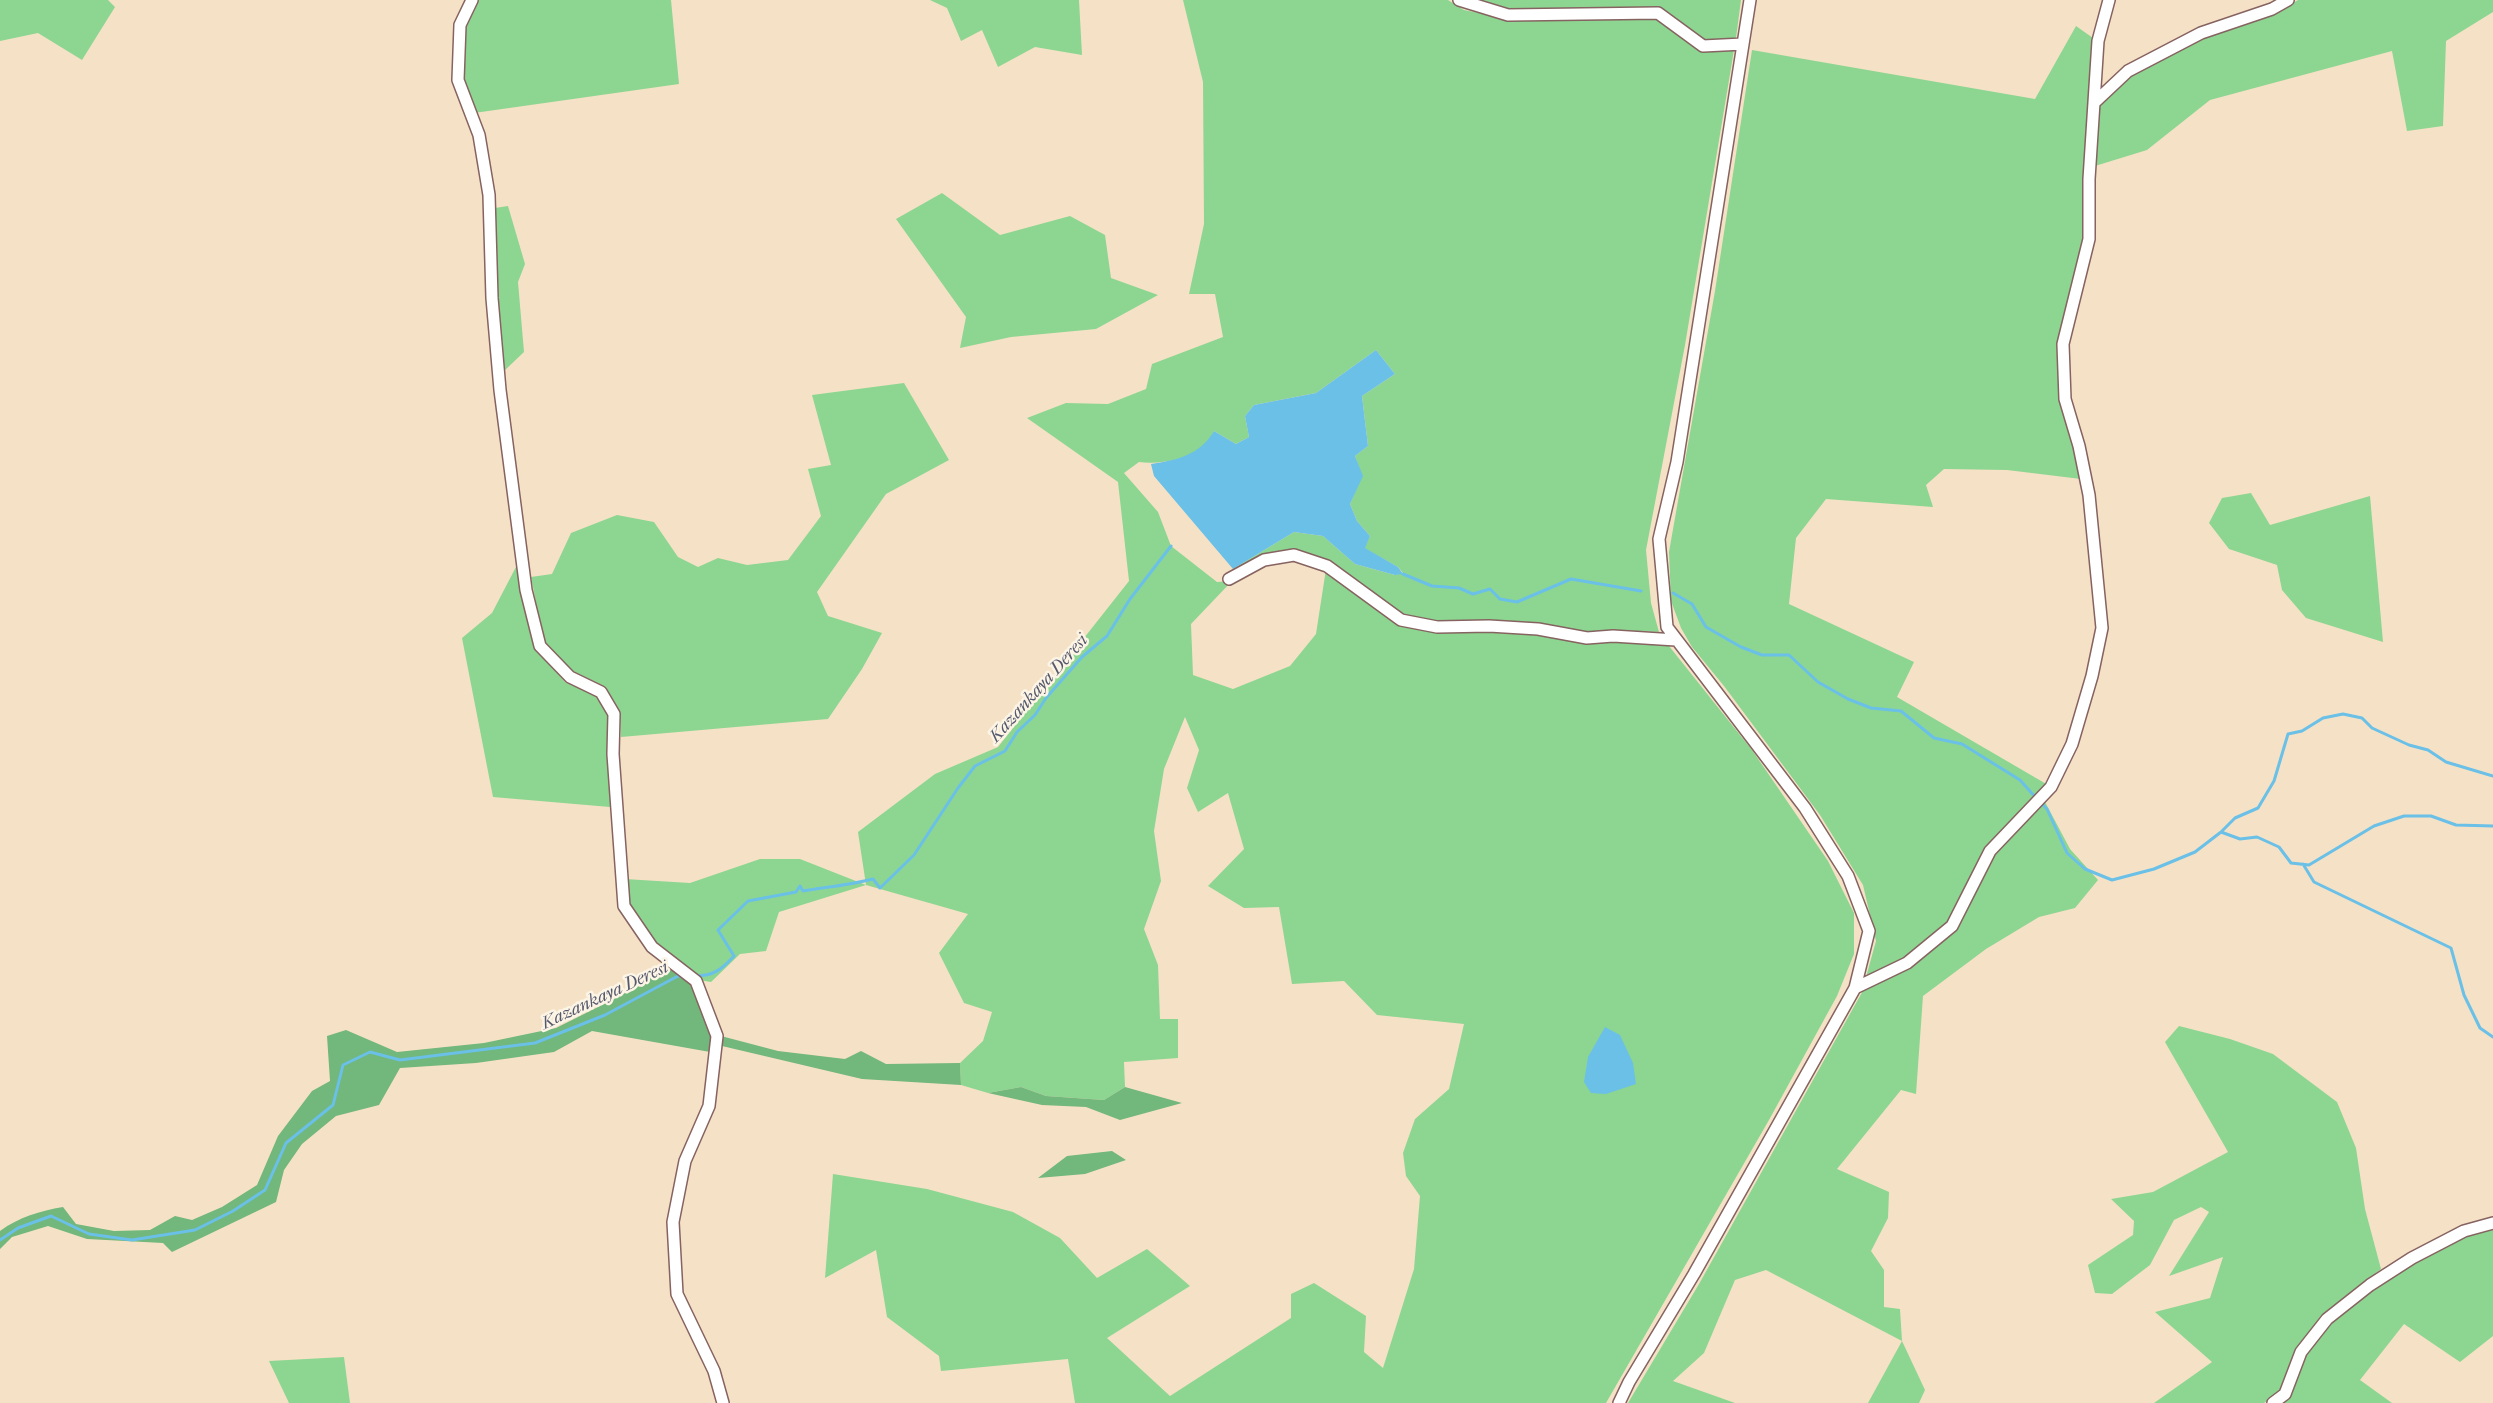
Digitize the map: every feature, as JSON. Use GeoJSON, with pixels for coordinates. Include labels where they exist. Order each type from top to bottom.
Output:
{"type":"FeatureCollection","features":[{"type":"Feature","properties":{"kind":"street"},"geometry":{"type":"LineString","coordinates":[[472,0],[460,25],[458,80],[479,135],[490,196],[492,298],[500,390],[526,590],[540,646],[570,677],[601,692],[614,714],[613,754],[624,906],[652,947],[696,981],[717,1036],[708,1106],[685,1161],[673,1222],[677,1294],[714,1371],[723,1403]]}},
{"type":"Feature","properties":{"kind":"street"},"geometry":{"type":"LineString","coordinates":[[1459,0],[1508,15],[1658,13],[1703,46],[1743,44]]}},
{"type":"Feature","properties":{"kind":"street"},"geometry":{"type":"LineString","coordinates":[[1619,1403],[1629,1382],[1694,1274],[1855,988],[1869,931],[1848,876],[1805,808],[1667,628],[1659,539],[1677,462],[1750,0]]}},
{"type":"Feature","properties":{"kind":"street"},"geometry":{"type":"LineString","coordinates":[[1855,988],[1907,963],[1952,926],[1990,851],[2051,787],[2072,744],[2092,676],[2102,628],[2089,495],[2079,446],[2065,399],[2063,344],[2089,239],[2089,179],[2098,41],[2109,0]]}},
{"type":"Feature","properties":{"kind":"street"},"geometry":{"type":"LineString","coordinates":[[2094,104],[2128,71],[2201,33],[2272,9],[2288,0]]}},
{"type":"Feature","properties":{"kind":"street"},"geometry":{"type":"LineString","coordinates":[[1229,579],[1264,560],[1294,554],[1327,566],[1401,620],[1436,627],[1489,626],[1538,629],[1587,638],[1613,636],[1676,640]]}},
{"type":"Feature","properties":{"kind":"street"},"geometry":{"type":"LineString","coordinates":[[2272,1403],[2285,1394],[2301,1352],[2327,1320],[2370,1285],[2412,1258],[2464,1232],[2493,1224]]}},
{"type":"Feature","properties":{"kind":"green space"},"geometry":{"type":"Polygon","coordinates":[[[0,0],[108,0],[115,7],[82,60],[38,33],[0,41],[0,0]]]}},
{"type":"Feature","properties":{"kind":"green space"},"geometry":{"type":"Polygon","coordinates":[[[475,0],[671,0],[679,84],[474,113],[462,79],[463,27],[475,0]]]}},
{"type":"Feature","properties":{"kind":"green space"},"geometry":{"type":"Polygon","coordinates":[[[930,0],[1079,0],[1082,55],[1035,47],[998,67],[982,30],[961,41],[947,8],[930,0]]]}},
{"type":"Feature","properties":{"kind":"green space"},"geometry":{"type":"Polygon","coordinates":[[[1183,0],[1448,0],[1464,10],[1519,21],[1656,18],[1702,52],[1734,50],[1685,345],[1646,550],[1651,603],[1659,632],[1611,630],[1588,632],[1530,623],[1436,624],[1402,618],[1328,562],[1294,552],[1263,557],[1236,573],[1233,569],[1294,532],[1323,536],[1355,564],[1395,575],[1403,573],[1398,567],[1364,548],[1370,536],[1357,521],[1350,504],[1362,476],[1355,456],[1368,446],[1362,396],[1395,374],[1376,350],[1316,393],[1254,405],[1245,416],[1249,437],[1236,444],[1214,431],[1207,444],[1192,454],[1165,462],[1139,462],[1124,473],[1158,512],[1171,546],[1217,582],[1232,581],[1191,624],[1193,675],[1233,689],[1290,666],[1316,634],[1326,569],[1399,624],[1437,632],[1491,630],[1539,633],[1588,644],[1614,642],[1669,646],[1752,750],[1828,861],[1854,913],[1854,954],[1837,996],[1769,1120],[1606,1403],[1075,1403],[1068,1359],[941,1371],[939,1356],[887,1317],[876,1250],[825,1278],[833,1174],[927,1189],[1013,1212],[1060,1238],[1097,1278],[1147,1249],[1190,1286],[1107,1338],[1170,1396],[1291,1318],[1291,1294],[1314,1283],[1366,1316],[1364,1352],[1383,1368],[1414,1269],[1420,1196],[1406,1176],[1403,1153],[1415,1119],[1449,1089],[1464,1024],[1377,1015],[1344,981],[1292,984],[1279,907],[1244,908],[1208,886],[1244,849],[1228,793],[1198,812],[1187,788],[1199,750],[1185,717],[1164,769],[1154,831],[1161,881],[1144,929],[1158,965],[1160,1019],[1178,1019],[1178,1058],[1124,1062],[1125,1087],[1104,1100],[1046,1096],[1021,1087],[988,1093],[961,1085],[960,1063],[983,1041],[992,1012],[964,1003],[939,953],[968,914],[866,885],[858,832],[935,774],[998,747],[1129,581],[1118,482],[1027,418],[1066,403],[1108,404],[1146,389],[1152,364],[1223,337],[1215,294],[1189,294],[1204,224],[1203,82],[1183,0]]]}},
{"type":"Feature","properties":{"kind":"green space"},"geometry":{"type":"Polygon","coordinates":[[[1474,0],[1741,0],[1736,38],[1704,42],[1657,7],[1547,12],[1510,10],[1474,0]]]}},
{"type":"Feature","properties":{"kind":"green space"},"geometry":{"type":"Polygon","coordinates":[[[2298,0],[2493,0],[2493,12],[2446,41],[2443,126],[2407,131],[2392,51],[2210,100],[2147,150],[2095,166],[2099,106],[2130,76],[2202,37],[2276,13],[2298,0]]]}},
{"type":"Feature","properties":{"kind":"green space"},"geometry":{"type":"Polygon","coordinates":[[[2076,26],[2093,38],[2085,176],[2084,244],[2060,344],[2081,479],[2007,470],[1944,469],[1926,485],[1933,507],[1826,499],[1796,538],[1789,604],[1914,662],[1897,697],[2048,785],[1983,850],[1949,924],[1905,959],[1866,977],[1876,941],[1863,885],[1820,815],[1724,686],[1692,647],[1681,628],[1671,601],[1669,552],[1715,291],[1752,50],[2035,99],[2076,26]]]}},
{"type":"Feature","properties":{"kind":"green space"},"geometry":{"type":"Polygon","coordinates":[[[942,193],[1000,235],[1070,216],[1105,235],[1111,278],[1158,295],[1096,329],[1011,337],[960,348],[966,317],[896,219],[942,193]]]}},
{"type":"Feature","properties":{"kind":"green space"},"geometry":{"type":"Polygon","coordinates":[[[508,206],[525,264],[518,282],[524,352],[503,372],[496,294],[495,208],[508,206]]]}},
{"type":"Feature","properties":{"kind":"green space"},"geometry":{"type":"Polygon","coordinates":[[[904,383],[949,460],[886,494],[817,592],[828,616],[882,633],[862,669],[828,719],[621,737],[620,711],[604,686],[573,671],[544,643],[531,577],[552,574],[571,533],[617,515],[654,522],[678,557],[698,567],[718,558],[747,565],[788,560],[821,516],[808,469],[831,465],[812,395],[904,383]]]}},
{"type":"Feature","properties":{"kind":"green space"},"geometry":{"type":"Polygon","coordinates":[[[2251,493],[2270,525],[2370,496],[2383,642],[2306,618],[2282,590],[2277,565],[2229,549],[2209,523],[2222,498],[2251,493]]]}},
{"type":"Feature","properties":{"kind":"green space"},"geometry":{"type":"Polygon","coordinates":[[[517,565],[535,648],[565,682],[596,696],[609,715],[610,807],[493,797],[462,638],[492,613],[517,565]]]}},
{"type":"Feature","properties":{"kind":"green space"},"geometry":{"type":"Polygon","coordinates":[[[2044,800],[2070,849],[2098,880],[2075,908],[2039,917],[1986,949],[1923,996],[1916,1094],[1901,1090],[1837,1169],[1889,1192],[1888,1218],[1871,1251],[1884,1270],[1884,1307],[1900,1309],[1902,1341],[1766,1270],[1735,1280],[1704,1353],[1673,1381],[1735,1403],[1628,1403],[1699,1284],[1865,987],[1955,931],[1995,854],[2044,800]]]}},
{"type":"Feature","properties":{"kind":"green space"},"geometry":{"type":"Polygon","coordinates":[[[760,859],[800,859],[866,885],[779,912],[766,951],[740,954],[711,982],[699,980],[655,944],[628,904],[625,879],[690,883],[760,859]]]}},
{"type":"Feature","properties":{"kind":"green space"},"geometry":{"type":"Polygon","coordinates":[[[670,966],[692,984],[712,1035],[710,1052],[592,1031],[554,1052],[476,1063],[400,1068],[379,1105],[336,1116],[302,1144],[284,1170],[276,1202],[172,1252],[163,1243],[87,1239],[48,1226],[12,1237],[0,1249],[0,1231],[22,1218],[46,1210],[63,1207],[76,1224],[114,1231],[150,1230],[175,1216],[192,1220],[222,1207],[257,1185],[278,1136],[312,1091],[330,1081],[327,1036],[346,1030],[397,1052],[484,1043],[556,1028],[620,996],[670,966]]]}},
{"type":"Feature","properties":{"kind":"green space"},"geometry":{"type":"Polygon","coordinates":[[[2179,1026],[2230,1039],[2273,1054],[2337,1102],[2356,1148],[2365,1209],[2381,1269],[2321,1316],[2295,1351],[2282,1390],[2264,1403],[2154,1403],[2212,1362],[2155,1312],[2210,1298],[2223,1257],[2169,1276],[2209,1212],[2201,1207],[2174,1220],[2150,1265],[2112,1294],[2095,1293],[2088,1265],[2133,1235],[2134,1221],[2111,1199],[2153,1192],[2228,1152],[2165,1042],[2179,1026]]]}},
{"type":"Feature","properties":{"kind":"green space"},"geometry":{"type":"Polygon","coordinates":[[[721,1036],[778,1051],[845,1059],[861,1051],[886,1064],[960,1063],[961,1085],[862,1079],[722,1046],[721,1036]]]}},
{"type":"Feature","properties":{"kind":"green space"},"geometry":{"type":"Polygon","coordinates":[[[1021,1087],[1046,1096],[1104,1100],[1125,1087],[1182,1103],[1120,1120],[1086,1107],[1042,1105],[988,1093],[1021,1087]]]}},
{"type":"Feature","properties":{"kind":"green space"},"geometry":{"type":"Polygon","coordinates":[[[1112,1151],[1126,1160],[1085,1174],[1038,1178],[1067,1156],[1112,1151]]]}},
{"type":"Feature","properties":{"kind":"green space"},"geometry":{"type":"Polygon","coordinates":[[[2493,1228],[2493,1336],[2460,1362],[2404,1324],[2360,1380],[2392,1403],[2283,1403],[2289,1399],[2306,1356],[2320,1336],[2363,1296],[2416,1261],[2444,1247],[2493,1228]]]}},
{"type":"Feature","properties":{"kind":"green space"},"geometry":{"type":"Polygon","coordinates":[[[1902,1341],[1925,1390],[1919,1403],[1868,1403],[1902,1341]]]}},
{"type":"Feature","properties":{"kind":"green space"},"geometry":{"type":"Polygon","coordinates":[[[344,1357],[350,1403],[289,1403],[269,1361],[344,1357]]]}},
{"type":"Feature","properties":{"kind":"water"},"geometry":{"type":"Polygon","coordinates":[[[1376,350],[1395,374],[1362,396],[1368,446],[1355,456],[1363,476],[1350,504],[1357,521],[1370,536],[1365,548],[1398,567],[1403,574],[1395,575],[1355,564],[1323,536],[1294,532],[1233,569],[1154,476],[1151,464],[1170,461],[1195,451],[1202,446],[1214,431],[1236,444],[1249,437],[1245,416],[1254,405],[1316,393],[1376,350]]]}},
{"type":"Feature","properties":{"kind":"water"},"geometry":{"type":"Polygon","coordinates":[[[1605,1027],[1620,1035],[1633,1063],[1636,1084],[1606,1094],[1591,1093],[1584,1082],[1588,1057],[1605,1027]]]}},
{"type":"Feature","properties":{"kind":"waterway","name":"Kazankaya Deresi"},"geometry":{"type":"LineString","coordinates":[[695,976],[707,975],[717,971],[734,956],[718,930],[748,901],[796,892],[800,886],[803,891],[873,879],[880,888],[914,855],[958,788],[975,766],[1005,751],[1017,732],[1035,715],[1046,698],[1082,657],[1107,636],[1130,599],[1171,546]]}},
{"type":"Feature","properties":{"kind":"waterway"},"geometry":{"type":"LineString","coordinates":[[1403,574],[1432,586],[1459,588],[1473,594],[1490,589],[1500,599],[1517,602],[1571,579],[1641,591]]}},
{"type":"Feature","properties":{"kind":"waterway"},"geometry":{"type":"LineString","coordinates":[[1673,593],[1692,604],[1706,627],[1741,647],[1762,655],[1789,655],[1818,682],[1848,699],[1871,708],[1901,711],[1934,738],[1962,744],[2020,780],[2036,798]]}},
{"type":"Feature","properties":{"kind":"waterway"},"geometry":{"type":"LineString","coordinates":[[2221,832],[2235,818],[2258,808],[2274,781],[2288,734],[2302,731],[2323,718],[2343,714],[2362,718],[2372,728],[2409,745],[2428,750],[2446,762],[2493,776]]}},
{"type":"Feature","properties":{"kind":"waterway"},"geometry":{"type":"LineString","coordinates":[[2040,802],[2047,809],[2067,853],[2085,869],[2112,880],[2154,869],[2195,852],[2221,832],[2240,839],[2257,837],[2279,847],[2291,863],[2309,865],[2374,826],[2404,816],[2431,816],[2456,825],[2493,826]]}},
{"type":"Feature","properties":{"kind":"waterway"},"geometry":{"type":"LineString","coordinates":[[2303,864],[2314,882],[2451,948],[2464,995],[2480,1028],[2493,1037]]}},
{"type":"Feature","properties":{"kind":"waterway","name":"Kazankaya Deresi"},"geometry":{"type":"LineString","coordinates":[[0,1240],[18,1228],[51,1216],[89,1234],[132,1240],[195,1230],[233,1211],[265,1190],[286,1143],[333,1105],[343,1065],[370,1052],[400,1060],[535,1043],[605,1015],[678,976],[684,976]]}}]}
